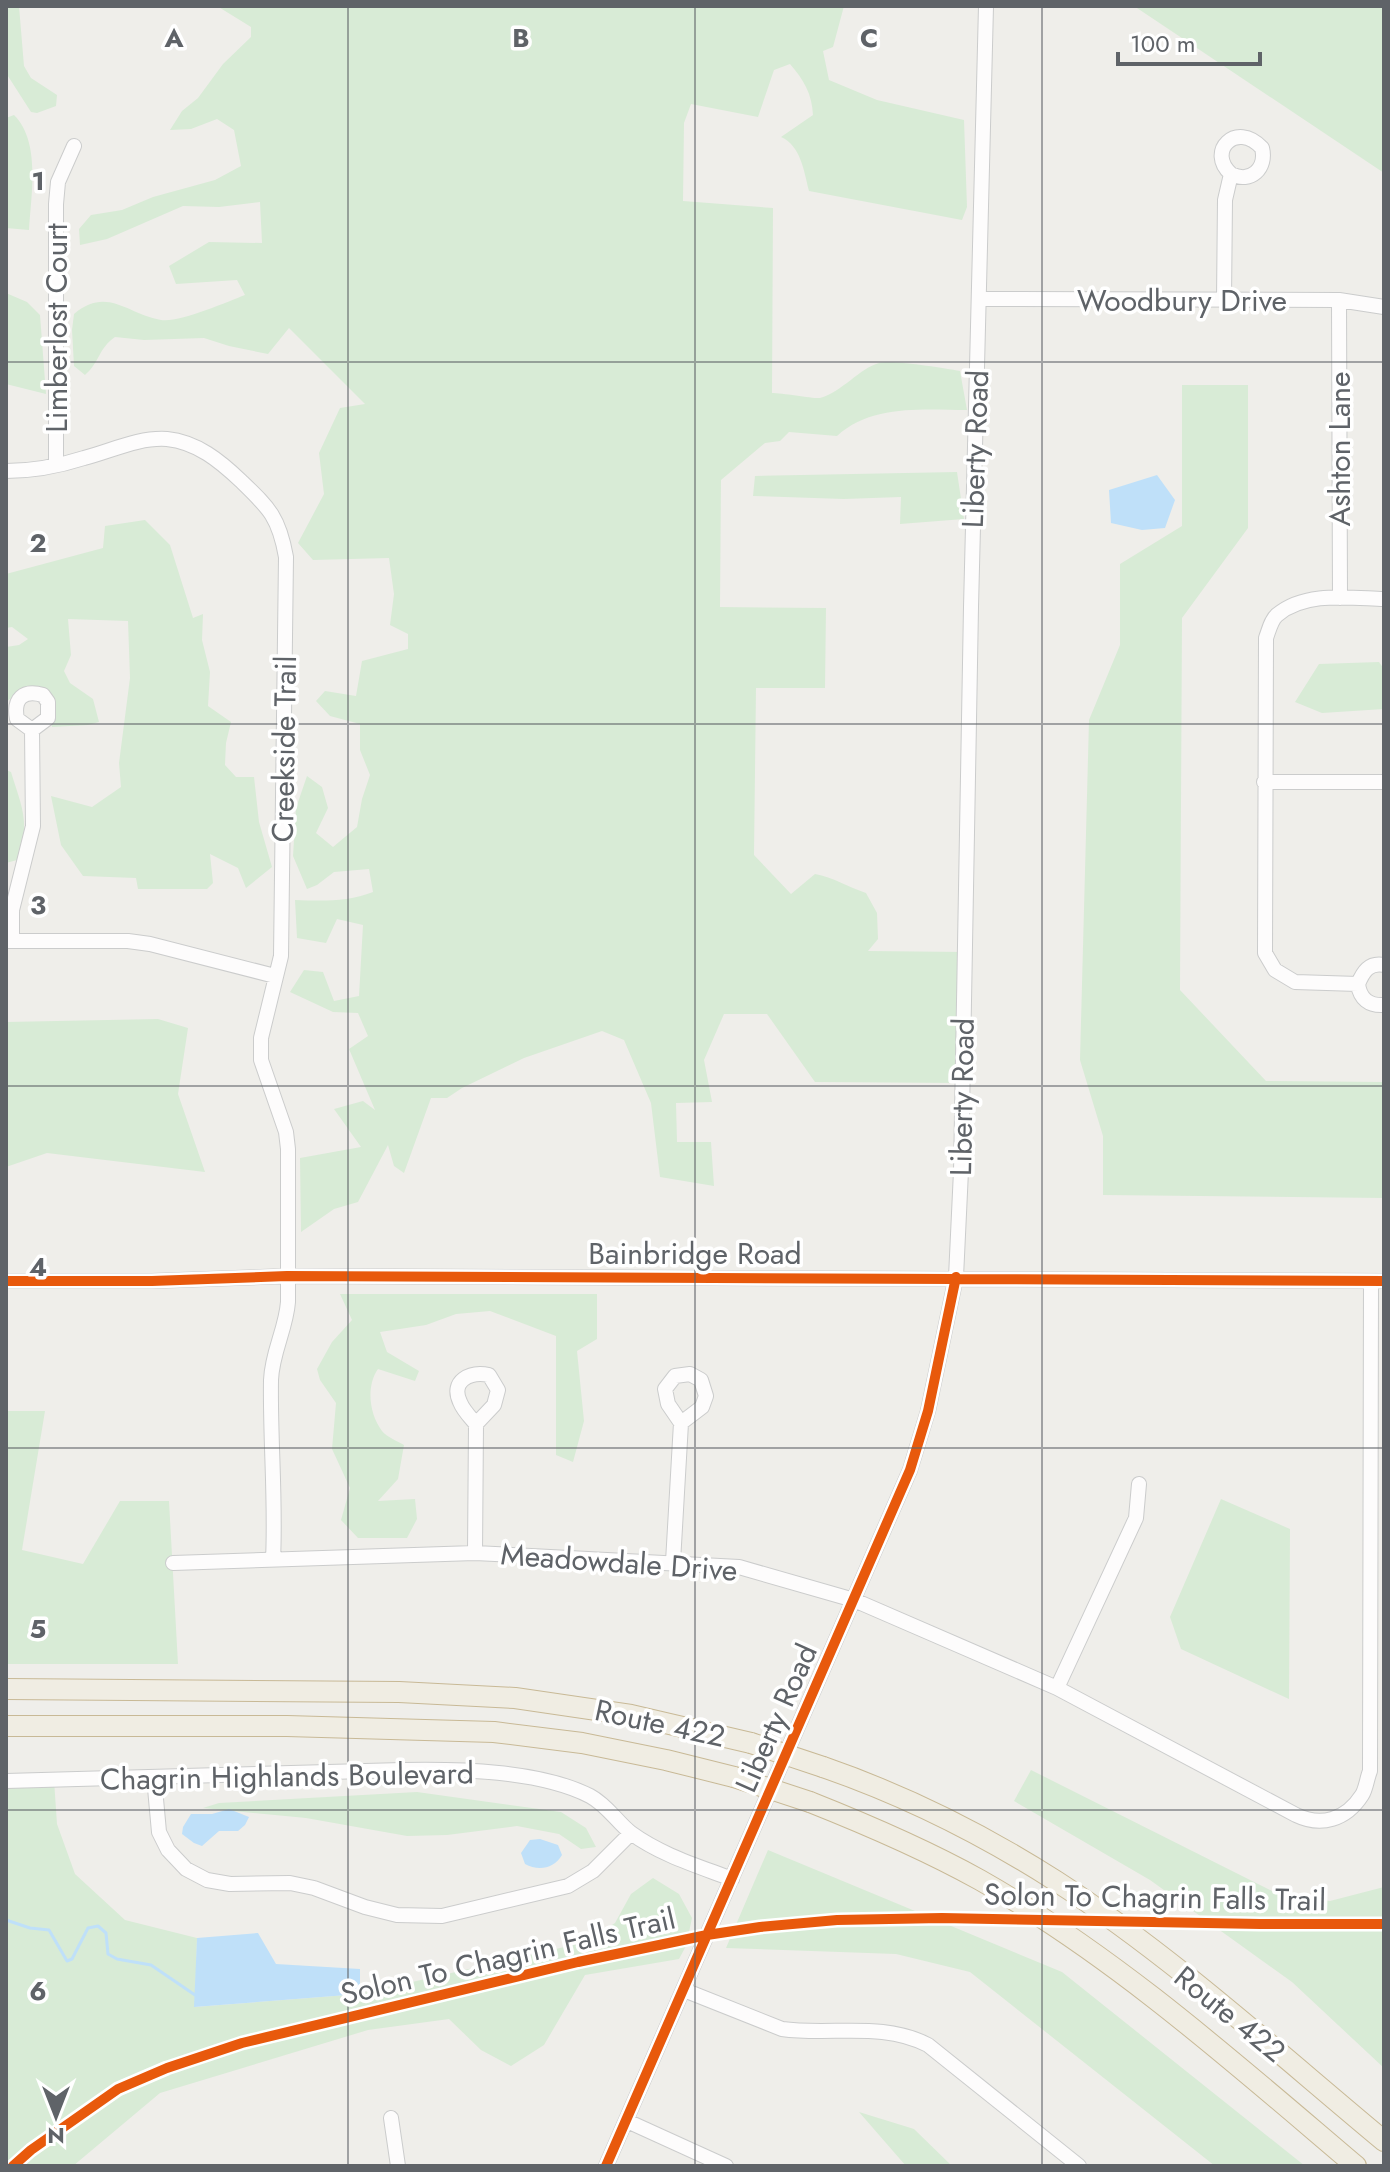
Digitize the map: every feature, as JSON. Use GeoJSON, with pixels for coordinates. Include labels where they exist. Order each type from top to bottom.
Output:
{"type":"FeatureCollection","features":[{"type":"Feature","properties":{"kind":"highway","name":"Route 422"},"geometry":{"type":"LineString","coordinates":[[6,1689],[399,1692],[515,1698],[631,1715],[751,1743],[867,1782],[963,1828],[1056,1881],[1149,1947],[1384,2141]]}},
{"type":"Feature","properties":{"kind":"highway","name":"Route 422"},"geometry":{"type":"LineString","coordinates":[[6,1726],[287,1726],[494,1732],[582,1743],[734,1777],[870,1826],[981,1881],[1082,1946],[1221,2052],[1356,2166]]}},
{"type":"Feature","properties":{"kind":"street","name":"Liberty Road"},"geometry":{"type":"LineString","coordinates":[[606,2166],[854,1600],[918,1445],[956,1277],[961,1171],[986,6]]}},
{"type":"Feature","properties":{"kind":"street","name":"Limberlost Court"},"geometry":{"type":"LineString","coordinates":[[56,465],[56,204],[58,182],[74,146]]}},
{"type":"Feature","properties":{"kind":"street"},"geometry":{"type":"LineString","coordinates":[[1224,299],[1225,200],[1231,174]]}},
{"type":"Feature","properties":{"kind":"street","name":"Woodbury Drive"},"geometry":{"type":"LineString","coordinates":[[980,299],[1339,300],[1384,307]]}},
{"type":"Feature","properties":{"kind":"street","name":"Ashton Lane"},"geometry":{"type":"LineString","coordinates":[[1339,300],[1340,598]]}},
{"type":"Feature","properties":{"kind":"street","name":"Creekside Trail"},"geometry":{"type":"LineString","coordinates":[[6,471],[56,465],[138,442],[167,439],[196,448],[219,460],[263,502],[278,522],[286,557],[281,956],[261,1038],[261,1060],[286,1132],[286,1320],[276,1346],[271,1378],[273,1560]]}},
{"type":"Feature","properties":{"kind":"street"},"geometry":{"type":"LineString","coordinates":[[1358,984],[1295,982],[1275,970],[1265,953],[1266,638],[1274,616],[1299,602],[1340,598],[1384,599]]}},
{"type":"Feature","properties":{"kind":"street"},"geometry":{"type":"LineString","coordinates":[[32,730],[33,826],[12,910],[9,941],[139,942],[275,976]]}},
{"type":"Feature","properties":{"kind":"street"},"geometry":{"type":"LineString","coordinates":[[1264,782],[1384,782]]}},
{"type":"Feature","properties":{"kind":"street"},"geometry":{"type":"LineString","coordinates":[[1384,965],[1368,967],[1362,972],[1358,984],[1365,1001],[1384,1005]]}},
{"type":"Feature","properties":{"kind":"street","name":"Bainbridge Road"},"geometry":{"type":"LineString","coordinates":[[6,1281],[152,1281],[287,1276],[1378,1281]]}},
{"type":"Feature","properties":{"kind":"street","name":"Meadowdale Drive"},"geometry":{"type":"LineString","coordinates":[[173,1563],[475,1553],[739,1567],[854,1600],[1057,1688],[1311,1822],[1325,1822],[1344,1813],[1362,1794],[1370,1771],[1378,1281]]}},
{"type":"Feature","properties":{"kind":"street"},"geometry":{"type":"LineString","coordinates":[[673,1562],[681,1423]]}},
{"type":"Feature","properties":{"kind":"street"},"geometry":{"type":"LineString","coordinates":[[475,1553],[476,1424]]}},
{"type":"Feature","properties":{"kind":"street"},"geometry":{"type":"LineString","coordinates":[[1057,1688],[1136,1518],[1139,1484]]}},
{"type":"Feature","properties":{"kind":"street","name":"Chagrin Highlands Boulevard"},"geometry":{"type":"LineString","coordinates":[[6,1781],[402,1770],[498,1773],[579,1791],[595,1799],[631,1833],[660,1850],[732,1879]]}},
{"type":"Feature","properties":{"kind":"street"},"geometry":{"type":"LineString","coordinates":[[154,1777],[159,1832],[168,1850],[186,1869],[207,1880],[230,1884],[290,1883],[314,1888],[397,1915],[442,1916],[568,1886],[593,1871],[631,1833]]}},
{"type":"Feature","properties":{"kind":"street"},"geometry":{"type":"LineString","coordinates":[[684,1990],[782,2029],[893,2031],[912,2036],[928,2045],[1079,2166]]}},
{"type":"Feature","properties":{"kind":"street"},"geometry":{"type":"LineString","coordinates":[[391,2118],[398,2166]]}},
{"type":"Feature","properties":{"kind":"street"},"geometry":{"type":"LineString","coordinates":[[627,2121],[726,2166]]}},
{"type":"Feature","properties":{"kind":"green space"},"geometry":{"type":"Polygon","coordinates":[[[6,6],[19,6],[24,66],[31,78],[57,95],[56,106],[31,112],[6,73],[6,6]]]}},
{"type":"Feature","properties":{"kind":"green space"},"geometry":{"type":"Polygon","coordinates":[[[217,6],[844,6],[833,47],[823,51],[829,80],[877,100],[964,120],[967,207],[962,220],[809,191],[797,153],[781,137],[813,115],[806,88],[790,64],[774,70],[758,117],[691,104],[684,123],[683,201],[773,208],[772,393],[820,398],[836,391],[872,366],[886,362],[960,371],[967,410],[882,414],[866,418],[837,436],[789,432],[780,441],[765,443],[721,480],[720,607],[826,608],[825,688],[756,688],[754,855],[791,894],[815,874],[866,893],[877,913],[878,939],[868,951],[964,952],[962,1083],[815,1082],[767,1014],[724,1014],[704,1060],[712,1102],[676,1103],[677,1142],[711,1142],[714,1186],[660,1177],[651,1103],[624,1040],[602,1031],[524,1058],[447,1098],[431,1098],[404,1173],[394,1166],[388,1145],[358,1202],[334,1209],[301,1232],[300,1158],[361,1147],[334,1109],[363,1101],[375,1110],[349,1049],[368,1036],[358,1013],[333,1012],[290,992],[304,970],[323,972],[334,1001],[359,996],[363,925],[337,919],[326,943],[297,938],[295,900],[325,901],[373,892],[369,869],[334,872],[307,889],[293,856],[296,808],[307,776],[322,787],[328,808],[316,833],[333,847],[357,827],[370,775],[360,750],[360,724],[330,716],[316,701],[325,691],[356,696],[362,661],[408,649],[408,634],[390,625],[394,594],[389,558],[313,560],[298,543],[324,494],[319,453],[340,408],[365,404],[289,328],[268,354],[204,338],[144,340],[115,337],[85,375],[74,366],[74,314],[86,306],[107,302],[149,317],[169,320],[245,295],[237,280],[176,284],[169,266],[209,242],[262,243],[260,202],[219,207],[183,206],[107,239],[80,245],[79,229],[91,215],[122,210],[153,197],[215,180],[241,166],[234,130],[217,119],[191,129],[170,130],[182,111],[198,98],[223,64],[251,37],[251,27],[217,6]]]}},
{"type":"Feature","properties":{"kind":"green space"},"geometry":{"type":"Polygon","coordinates":[[[1134,6],[1384,6],[1384,173],[1134,6]]]}},
{"type":"Feature","properties":{"kind":"green space"},"geometry":{"type":"Polygon","coordinates":[[[14,115],[28,139],[31,154],[29,230],[6,228],[6,118],[14,115]]]}},
{"type":"Feature","properties":{"kind":"green space"},"geometry":{"type":"Polygon","coordinates":[[[6,293],[27,302],[40,315],[46,394],[6,384],[6,293]]]}},
{"type":"Feature","properties":{"kind":"green space"},"geometry":{"type":"Polygon","coordinates":[[[1182,385],[1248,385],[1248,528],[1182,618],[1180,990],[1266,1081],[1384,1082],[1384,1198],[1103,1195],[1103,1136],[1080,1060],[1089,720],[1120,645],[1120,564],[1182,526],[1182,385]]]}},
{"type":"Feature","properties":{"kind":"green space"},"geometry":{"type":"Polygon","coordinates":[[[957,472],[964,519],[900,524],[901,497],[753,496],[755,476],[957,472]]]}},
{"type":"Feature","properties":{"kind":"green space"},"geometry":{"type":"Polygon","coordinates":[[[145,520],[170,545],[193,618],[203,614],[202,640],[210,672],[208,706],[231,722],[225,765],[236,777],[254,777],[259,822],[272,867],[246,888],[238,868],[210,854],[213,883],[207,889],[138,889],[136,878],[83,876],[61,845],[51,796],[92,807],[121,787],[119,763],[130,678],[128,621],[68,619],[71,655],[64,671],[70,683],[93,699],[99,722],[52,727],[50,691],[25,688],[6,702],[6,647],[19,645],[28,639],[12,627],[6,628],[6,574],[103,548],[105,526],[145,520]]]}},
{"type":"Feature","properties":{"kind":"green space"},"geometry":{"type":"Polygon","coordinates":[[[1379,662],[1384,669],[1384,709],[1322,713],[1295,702],[1319,664],[1379,662]]]}},
{"type":"Feature","properties":{"kind":"green space"},"geometry":{"type":"Polygon","coordinates":[[[6,770],[11,772],[21,806],[24,836],[17,860],[6,863],[6,770]]]}},
{"type":"Feature","properties":{"kind":"green space"},"geometry":{"type":"Polygon","coordinates":[[[158,1019],[188,1028],[178,1094],[205,1172],[47,1153],[6,1167],[6,1022],[158,1019]]]}},
{"type":"Feature","properties":{"kind":"green space"},"geometry":{"type":"Polygon","coordinates":[[[340,1294],[597,1294],[597,1339],[577,1351],[584,1421],[573,1462],[556,1455],[556,1336],[490,1311],[456,1314],[426,1325],[380,1332],[387,1352],[419,1371],[415,1381],[378,1369],[374,1376],[371,1400],[374,1417],[382,1431],[404,1445],[398,1479],[378,1501],[415,1499],[417,1519],[407,1538],[358,1538],[341,1520],[350,1488],[332,1449],[336,1403],[320,1380],[317,1369],[332,1342],[352,1320],[340,1294]]]}},
{"type":"Feature","properties":{"kind":"green space"},"geometry":{"type":"Polygon","coordinates":[[[6,1411],[45,1411],[22,1550],[83,1564],[120,1501],[169,1501],[178,1664],[6,1664],[6,1411]]]}},
{"type":"Feature","properties":{"kind":"green space"},"geometry":{"type":"Polygon","coordinates":[[[1221,1499],[1290,1529],[1289,1699],[1181,1649],[1170,1617],[1221,1499]]]}},
{"type":"Feature","properties":{"kind":"green space"},"geometry":{"type":"Polygon","coordinates":[[[1031,1770],[1280,1895],[1330,1901],[1384,1887],[1384,2068],[1292,1982],[1150,1880],[1014,1801],[1031,1770]]]}},
{"type":"Feature","properties":{"kind":"green space"},"geometry":{"type":"Polygon","coordinates":[[[54,1780],[57,1824],[75,1874],[125,1920],[197,1938],[195,2007],[360,1994],[586,1942],[615,1923],[631,1894],[653,1878],[679,1894],[692,1918],[686,1946],[679,1959],[585,1975],[544,2045],[511,2066],[481,2050],[449,2019],[368,2030],[160,2093],[73,2166],[6,2166],[6,1781],[54,1780]]]}},
{"type":"Feature","properties":{"kind":"green space"},"geometry":{"type":"Polygon","coordinates":[[[417,1792],[561,1812],[586,1828],[596,1847],[581,1849],[559,1834],[517,1826],[447,1835],[407,1836],[306,1818],[203,1808],[219,1803],[417,1792]]]}},
{"type":"Feature","properties":{"kind":"green space"},"geometry":{"type":"Polygon","coordinates":[[[768,1850],[1062,1972],[1305,2166],[1215,2166],[970,1972],[896,1954],[726,1948],[768,1850]]]}},
{"type":"Feature","properties":{"kind":"green space"},"geometry":{"type":"Polygon","coordinates":[[[859,2112],[914,2129],[952,2166],[906,2166],[859,2112]]]}},
{"type":"Feature","properties":{"kind":"water"},"geometry":{"type":"Polygon","coordinates":[[[1157,475],[1175,500],[1165,528],[1142,530],[1111,523],[1109,490],[1157,475]]]}},
{"type":"Feature","properties":{"kind":"water"},"geometry":{"type":"Polygon","coordinates":[[[229,1809],[249,1817],[238,1831],[219,1831],[202,1846],[182,1834],[191,1814],[212,1814],[229,1809]]]}},
{"type":"Feature","properties":{"kind":"water"},"geometry":{"type":"Polygon","coordinates":[[[540,1839],[558,1845],[562,1855],[555,1863],[535,1868],[525,1864],[521,1853],[530,1840],[540,1839]]]}},
{"type":"Feature","properties":{"kind":"water"},"geometry":{"type":"Polygon","coordinates":[[[258,1933],[276,1964],[360,1969],[360,1994],[194,2007],[197,1938],[258,1933]]]}},
{"type":"Feature","properties":{"kind":"waterway"},"geometry":{"type":"LineString","coordinates":[[6,1920],[49,1930],[67,1961],[72,1959],[88,1928],[98,1926],[106,1933],[108,1954],[117,1959],[151,1965],[195,1995]]}},
{"type":"Feature","properties":{"kind":"cycle path"},"geometry":{"type":"LineString","coordinates":[[6,1281],[152,1281],[287,1276],[1384,1281]]}},
{"type":"Feature","properties":{"kind":"cycle path"},"geometry":{"type":"LineString","coordinates":[[606,2166],[910,1470],[928,1411],[956,1277]]}},
{"type":"Feature","properties":{"kind":"cycle path","name":"Solon To Chagrin Falls Trail"},"geometry":{"type":"LineString","coordinates":[[13,2166],[118,2089],[167,2068],[242,2043],[578,1962],[707,1935],[837,1920],[942,1918],[1384,1924]]}}]}
